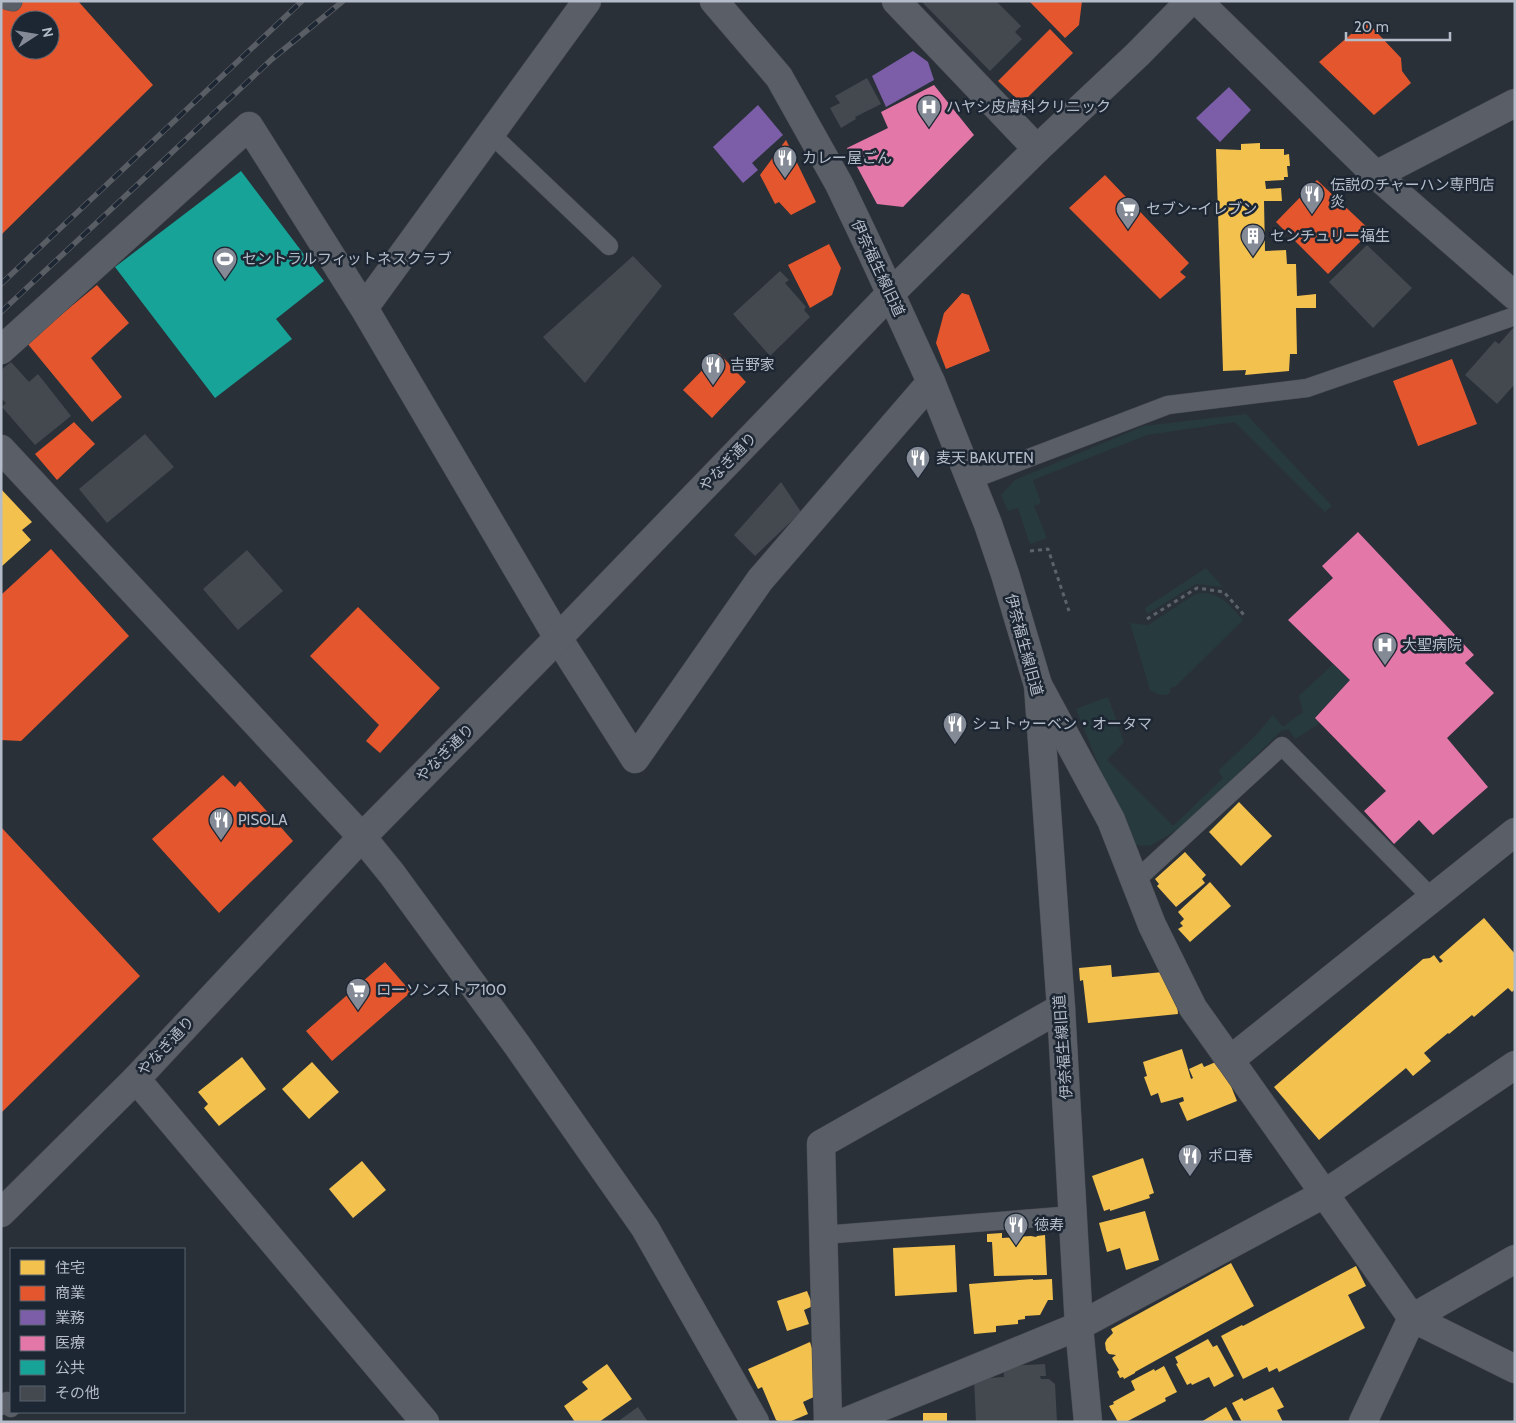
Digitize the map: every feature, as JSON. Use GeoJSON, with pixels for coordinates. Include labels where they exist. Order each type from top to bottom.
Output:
{"type":"FeatureCollection","features":[{"type":"Feature","properties":{"kind":"street"},"geometry":{"type":"LineString","coordinates":[[364,308],[587,1]]}},
{"type":"Feature","properties":{"kind":"street","name":"伊奈福生線旧道"},"geometry":{"type":"LineString","coordinates":[[714,1],[779,77],[839,184],[931,382],[971,480],[1005,574],[1038,685],[1061,1008],[1079,1326],[1088,1422]]}},
{"type":"Feature","properties":{"kind":"street"},"geometry":{"type":"LineString","coordinates":[[896,1],[1037,149]]}},
{"type":"Feature","properties":{"kind":"street","name":"やなぎ通り"},"geometry":{"type":"LineString","coordinates":[[1,1213],[136,1079],[362,837],[558,638],[890,293],[1037,149],[1138,54],[1190,1]]}},
{"type":"Feature","properties":{"kind":"street"},"geometry":{"type":"LineString","coordinates":[[1198,1],[1376,175],[1515,296]]}},
{"type":"Feature","properties":{"kind":"street"},"geometry":{"type":"LineString","coordinates":[[1376,175],[1515,103]]}},
{"type":"Feature","properties":{"kind":"street"},"geometry":{"type":"LineString","coordinates":[[1,350],[249,126],[364,308],[558,638],[636,759],[760,580],[931,382]]}},
{"type":"Feature","properties":{"kind":"street"},"geometry":{"type":"LineString","coordinates":[[1,449],[362,837],[392,874],[645,1228],[755,1422]]}},
{"type":"Feature","properties":{"kind":"street"},"geometry":{"type":"LineString","coordinates":[[1038,685],[1111,820],[1152,925],[1193,1008],[1412,1318],[1515,1369]]}},
{"type":"Feature","properties":{"kind":"street"},"geometry":{"type":"LineString","coordinates":[[1230,1060],[1515,832]]}},
{"type":"Feature","properties":{"kind":"street"},"geometry":{"type":"LineString","coordinates":[[828,1422],[821,1144],[1061,1008]]}},
{"type":"Feature","properties":{"kind":"street"},"geometry":{"type":"LineString","coordinates":[[845,1422],[1079,1326],[1324,1194],[1515,1064]]}},
{"type":"Feature","properties":{"kind":"street"},"geometry":{"type":"LineString","coordinates":[[136,1079],[425,1422]]}},
{"type":"Feature","properties":{"kind":"street"},"geometry":{"type":"LineString","coordinates":[[1363,1422],[1412,1318],[1515,1259]]}},
{"type":"Feature","properties":{"kind":"lane"},"geometry":{"type":"LineString","coordinates":[[491,134],[609,246]]}},
{"type":"Feature","properties":{"kind":"lane"},"geometry":{"type":"LineString","coordinates":[[971,480],[1168,405],[1307,388],[1515,316]]}},
{"type":"Feature","properties":{"kind":"lane"},"geometry":{"type":"LineString","coordinates":[[1135,881],[1282,746],[1432,898]]}},
{"type":"Feature","properties":{"kind":"lane"},"geometry":{"type":"LineString","coordinates":[[823,1235],[1074,1215]]}},
{"type":"Feature","properties":{"kind":"lane"},"geometry":{"type":"LineString","coordinates":[[1,1406],[7,1401],[10,1406]]}},
{"type":"Feature","properties":{"kind":"path"},"geometry":{"type":"LineString","coordinates":[[1025,552],[1048,549],[1069,611]]}},
{"type":"Feature","properties":{"kind":"path"},"geometry":{"type":"LineString","coordinates":[[1148,619],[1197,588],[1224,592],[1244,615]]}},
{"type":"Feature","properties":{"kind":"green space"},"geometry":{"type":"Polygon","coordinates":[[[1246,414],[1332,506],[1325,512],[1235,422],[1147,435],[1033,480],[1041,503],[1034,506],[1047,538],[1030,544],[1018,508],[1008,511],[1001,495],[1015,480],[1144,426],[1246,414]]]}},
{"type":"Feature","properties":{"kind":"green space"},"geometry":{"type":"Polygon","coordinates":[[[1206,568],[1223,587],[1196,584],[1149,613],[1146,612],[1145,608],[1206,568]]]}},
{"type":"Feature","properties":{"kind":"green space"},"geometry":{"type":"Polygon","coordinates":[[[1200,593],[1220,598],[1243,620],[1176,686],[1170,688],[1170,693],[1163,695],[1155,693],[1150,690],[1130,623],[1148,625],[1200,593]]]}},
{"type":"Feature","properties":{"kind":"green space"},"geometry":{"type":"Polygon","coordinates":[[[1333,664],[1350,680],[1315,717],[1320,723],[1295,739],[1288,729],[1282,730],[1187,824],[1150,846],[1135,845],[1122,823],[1076,709],[1108,697],[1124,742],[1107,760],[1173,826],[1223,778],[1218,771],[1256,735],[1273,715],[1283,727],[1303,712],[1299,696],[1333,664]]]}},
{"type":"Feature","properties":{"kind":"building: 住宅","name":"センチュリー福生"},"geometry":{"type":"Polygon","coordinates":[[[1260,143],[1260,149],[1284,149],[1284,155],[1289,154],[1290,166],[1287,166],[1288,177],[1284,177],[1284,180],[1265,181],[1266,189],[1281,188],[1282,201],[1264,201],[1265,251],[1286,250],[1287,264],[1296,264],[1297,296],[1316,294],[1316,308],[1296,308],[1297,354],[1290,354],[1289,371],[1245,375],[1246,370],[1223,371],[1216,149],[1241,150],[1241,144],[1260,143]]]}},
{"type":"Feature","properties":{"kind":"building: 住宅"},"geometry":{"type":"Polygon","coordinates":[[[1,489],[32,522],[22,530],[31,540],[1,567],[1,489]]]}},
{"type":"Feature","properties":{"kind":"building: 住宅"},"geometry":{"type":"Polygon","coordinates":[[[1239,802],[1272,836],[1241,866],[1209,832],[1239,802]]]}},
{"type":"Feature","properties":{"kind":"building: 住宅"},"geometry":{"type":"Polygon","coordinates":[[[1185,852],[1206,875],[1202,879],[1205,883],[1176,907],[1157,886],[1159,884],[1155,879],[1185,852]]]}},
{"type":"Feature","properties":{"kind":"building: 住宅"},"geometry":{"type":"Polygon","coordinates":[[[1210,882],[1231,906],[1190,942],[1178,929],[1183,926],[1180,923],[1184,919],[1178,912],[1210,882]]]}},
{"type":"Feature","properties":{"kind":"building: 住宅"},"geometry":{"type":"Polygon","coordinates":[[[1484,918],[1515,954],[1515,989],[1512,992],[1508,988],[1474,1017],[1472,1015],[1424,1053],[1431,1061],[1413,1076],[1406,1068],[1319,1140],[1274,1087],[1423,959],[1434,955],[1440,963],[1443,961],[1439,957],[1484,918]]]}},
{"type":"Feature","properties":{"kind":"building: 住宅"},"geometry":{"type":"Polygon","coordinates":[[[1111,965],[1112,977],[1163,972],[1176,990],[1178,1014],[1088,1023],[1083,980],[1080,981],[1079,968],[1111,965]]]}},
{"type":"Feature","properties":{"kind":"building: 住宅"},"geometry":{"type":"Polygon","coordinates":[[[1182,1049],[1191,1079],[1193,1078],[1189,1069],[1202,1063],[1204,1067],[1218,1061],[1225,1071],[1237,1101],[1187,1121],[1179,1103],[1184,1101],[1183,1097],[1161,1103],[1158,1093],[1151,1096],[1144,1077],[1147,1076],[1143,1062],[1182,1049]]]}},
{"type":"Feature","properties":{"kind":"building: 住宅"},"geometry":{"type":"Polygon","coordinates":[[[242,1057],[266,1089],[219,1126],[204,1108],[208,1104],[198,1092],[242,1057]]]}},
{"type":"Feature","properties":{"kind":"building: 住宅"},"geometry":{"type":"Polygon","coordinates":[[[312,1062],[339,1092],[309,1119],[282,1089],[312,1062]]]}},
{"type":"Feature","properties":{"kind":"building: 住宅"},"geometry":{"type":"Polygon","coordinates":[[[1143,1158],[1154,1193],[1149,1195],[1150,1198],[1110,1211],[1110,1209],[1104,1211],[1092,1176],[1143,1158]]]}},
{"type":"Feature","properties":{"kind":"building: 住宅"},"geometry":{"type":"Polygon","coordinates":[[[362,1161],[386,1190],[353,1218],[329,1189],[362,1161]]]}},
{"type":"Feature","properties":{"kind":"building: 住宅"},"geometry":{"type":"Polygon","coordinates":[[[1145,1211],[1159,1260],[1126,1270],[1120,1248],[1107,1252],[1099,1223],[1145,1211]]]}},
{"type":"Feature","properties":{"kind":"building: 住宅"},"geometry":{"type":"Polygon","coordinates":[[[1002,1233],[1002,1238],[1045,1235],[1047,1275],[994,1276],[992,1242],[987,1242],[987,1234],[1002,1233]]]}},
{"type":"Feature","properties":{"kind":"building: 住宅"},"geometry":{"type":"Polygon","coordinates":[[[955,1245],[957,1292],[895,1296],[893,1248],[955,1245]]]}},
{"type":"Feature","properties":{"kind":"building: 住宅"},"geometry":{"type":"Polygon","coordinates":[[[1231,1263],[1254,1306],[1124,1379],[1123,1377],[1120,1378],[1117,1372],[1119,1370],[1112,1358],[1116,1355],[1109,1354],[1106,1350],[1105,1343],[1113,1333],[1111,1329],[1231,1263]]]}},
{"type":"Feature","properties":{"kind":"building: 住宅"},"geometry":{"type":"Polygon","coordinates":[[[1356,1266],[1366,1286],[1348,1295],[1365,1328],[1279,1372],[1277,1368],[1269,1372],[1267,1367],[1243,1379],[1221,1336],[1356,1266]]]}},
{"type":"Feature","properties":{"kind":"building: 住宅"},"geometry":{"type":"Polygon","coordinates":[[[1052,1279],[1053,1300],[1048,1300],[1040,1315],[1025,1316],[1025,1319],[1018,1320],[1018,1324],[996,1326],[996,1332],[974,1334],[969,1284],[1052,1279]]]}},
{"type":"Feature","properties":{"kind":"building: 住宅"},"geometry":{"type":"Polygon","coordinates":[[[807,1291],[813,1306],[804,1310],[809,1324],[787,1331],[777,1301],[807,1291]]]}},
{"type":"Feature","properties":{"kind":"building: 住宅"},"geometry":{"type":"Polygon","coordinates":[[[1208,1339],[1213,1347],[1217,1345],[1234,1376],[1214,1387],[1209,1377],[1192,1385],[1191,1383],[1187,1385],[1176,1364],[1178,1363],[1175,1357],[1208,1339]]]}},
{"type":"Feature","properties":{"kind":"building: 住宅"},"geometry":{"type":"Polygon","coordinates":[[[810,1342],[815,1358],[816,1396],[803,1402],[808,1414],[789,1422],[780,1422],[776,1420],[762,1387],[758,1389],[748,1369],[810,1342]]]}},
{"type":"Feature","properties":{"kind":"building: 住宅"},"geometry":{"type":"Polygon","coordinates":[[[607,1364],[632,1399],[599,1422],[575,1422],[564,1406],[588,1389],[582,1382],[607,1364]]]}},
{"type":"Feature","properties":{"kind":"building: 住宅"},"geometry":{"type":"Polygon","coordinates":[[[1164,1366],[1177,1392],[1165,1398],[1166,1401],[1126,1422],[1118,1422],[1109,1406],[1135,1390],[1131,1381],[1164,1366]]]}},
{"type":"Feature","properties":{"kind":"building: 住宅"},"geometry":{"type":"Polygon","coordinates":[[[1273,1387],[1284,1407],[1277,1410],[1283,1422],[1242,1422],[1232,1403],[1242,1398],[1244,1401],[1273,1387]]]}},
{"type":"Feature","properties":{"kind":"building: 住宅"},"geometry":{"type":"Polygon","coordinates":[[[1226,1407],[1234,1422],[1201,1422],[1226,1407]]]}},
{"type":"Feature","properties":{"kind":"building: 住宅"},"geometry":{"type":"Polygon","coordinates":[[[923,1413],[947,1413],[947,1422],[923,1422],[923,1413]]]}},
{"type":"Feature","properties":{"kind":"building: 商業"},"geometry":{"type":"Polygon","coordinates":[[[1,1],[78,1],[153,85],[1,235],[1,1]]]}},
{"type":"Feature","properties":{"kind":"building: 商業"},"geometry":{"type":"Polygon","coordinates":[[[1029,1],[1082,1],[1079,25],[1065,38],[1029,1]]]}},
{"type":"Feature","properties":{"kind":"building: 商業"},"geometry":{"type":"Polygon","coordinates":[[[1366,21],[1401,58],[1402,71],[1411,83],[1374,115],[1319,62],[1366,21]]]}},
{"type":"Feature","properties":{"kind":"building: 商業"},"geometry":{"type":"Polygon","coordinates":[[[1050,29],[1073,53],[1028,97],[1016,98],[998,81],[1050,29]]]}},
{"type":"Feature","properties":{"kind":"building: 商業"},"geometry":{"type":"Polygon","coordinates":[[[786,140],[816,202],[791,215],[779,202],[775,204],[760,175],[786,140]]]}},
{"type":"Feature","properties":{"kind":"building: 商業"},"geometry":{"type":"Polygon","coordinates":[[[1105,175],[1189,263],[1180,272],[1186,277],[1160,299],[1069,208],[1105,175]]]}},
{"type":"Feature","properties":{"kind":"building: 商業"},"geometry":{"type":"Polygon","coordinates":[[[1317,180],[1371,231],[1328,274],[1276,222],[1317,180]]]}},
{"type":"Feature","properties":{"kind":"building: 商業"},"geometry":{"type":"Polygon","coordinates":[[[829,244],[841,268],[832,295],[810,308],[788,265],[829,244]]]}},
{"type":"Feature","properties":{"kind":"building: 商業"},"geometry":{"type":"Polygon","coordinates":[[[97,285],[129,323],[91,358],[122,397],[92,422],[27,343],[97,285]]]}},
{"type":"Feature","properties":{"kind":"building: 商業"},"geometry":{"type":"Polygon","coordinates":[[[962,293],[969,295],[990,351],[946,369],[936,343],[944,313],[962,293]]]}},
{"type":"Feature","properties":{"kind":"building: 商業"},"geometry":{"type":"Polygon","coordinates":[[[719,353],[746,382],[712,418],[683,390],[719,353]]]}},
{"type":"Feature","properties":{"kind":"building: 商業"},"geometry":{"type":"Polygon","coordinates":[[[1452,359],[1477,424],[1418,446],[1393,381],[1452,359]]]}},
{"type":"Feature","properties":{"kind":"building: 商業"},"geometry":{"type":"Polygon","coordinates":[[[74,422],[95,444],[57,480],[35,454],[74,422]]]}},
{"type":"Feature","properties":{"kind":"building: 商業"},"geometry":{"type":"Polygon","coordinates":[[[51,549],[129,636],[21,741],[1,740],[1,595],[51,549]]]}},
{"type":"Feature","properties":{"kind":"building: 商業"},"geometry":{"type":"Polygon","coordinates":[[[358,607],[440,688],[380,753],[366,741],[379,725],[310,656],[358,607]]]}},
{"type":"Feature","properties":{"kind":"building: 商業"},"geometry":{"type":"Polygon","coordinates":[[[223,775],[235,787],[240,781],[293,841],[219,913],[152,839],[223,775]]]}},
{"type":"Feature","properties":{"kind":"building: 商業"},"geometry":{"type":"Polygon","coordinates":[[[1,827],[140,976],[1,1113],[1,827]]]}},
{"type":"Feature","properties":{"kind":"building: 商業","name":"ローソンストア100"},"geometry":{"type":"Polygon","coordinates":[[[385,962],[411,992],[332,1061],[306,1031],[385,962]]]}},
{"type":"Feature","properties":{"kind":"building: 業務"},"geometry":{"type":"Polygon","coordinates":[[[913,51],[928,62],[934,80],[886,107],[872,76],[913,51]]]}},
{"type":"Feature","properties":{"kind":"building: 業務"},"geometry":{"type":"Polygon","coordinates":[[[1229,87],[1251,110],[1220,142],[1196,118],[1229,87]]]}},
{"type":"Feature","properties":{"kind":"building: 業務"},"geometry":{"type":"Polygon","coordinates":[[[758,105],[783,135],[752,163],[758,170],[743,183],[713,147],[758,105]]]}},
{"type":"Feature","properties":{"kind":"building: 医療"},"geometry":{"type":"Polygon","coordinates":[[[934,85],[974,135],[903,207],[877,204],[847,148],[888,128],[881,112],[934,85]]]}},
{"type":"Feature","properties":{"kind":"building: 医療"},"geometry":{"type":"Polygon","coordinates":[[[1358,532],[1474,655],[1465,663],[1494,693],[1447,738],[1488,787],[1433,835],[1419,820],[1394,844],[1364,811],[1386,791],[1315,718],[1350,680],[1288,620],[1333,578],[1322,566],[1358,532]]]}},
{"type":"Feature","properties":{"kind":"building: 公共"},"geometry":{"type":"Polygon","coordinates":[[[241,171],[324,281],[276,319],[292,339],[215,398],[115,267],[241,171]]]}},
{"type":"Feature","properties":{"kind":"building: その他"},"geometry":{"type":"Polygon","coordinates":[[[921,1],[996,1],[1021,26],[1015,32],[1022,39],[990,71],[921,1]]]}},
{"type":"Feature","properties":{"kind":"building: その他"},"geometry":{"type":"Polygon","coordinates":[[[867,78],[881,104],[855,117],[856,119],[841,128],[830,108],[840,103],[835,96],[867,78]]]}},
{"type":"Feature","properties":{"kind":"building: その他"},"geometry":{"type":"Polygon","coordinates":[[[1367,245],[1412,288],[1373,328],[1329,282],[1367,245]]]}},
{"type":"Feature","properties":{"kind":"building: その他"},"geometry":{"type":"Polygon","coordinates":[[[633,256],[662,286],[585,383],[543,337],[633,256]]]}},
{"type":"Feature","properties":{"kind":"building: その他"},"geometry":{"type":"Polygon","coordinates":[[[780,271],[789,280],[785,283],[806,307],[804,310],[810,317],[770,356],[733,314],[780,271]]]}},
{"type":"Feature","properties":{"kind":"building: その他"},"geometry":{"type":"Polygon","coordinates":[[[1513,328],[1515,330],[1515,384],[1497,404],[1465,375],[1495,341],[1499,344],[1513,328]]]}},
{"type":"Feature","properties":{"kind":"building: その他"},"geometry":{"type":"Polygon","coordinates":[[[11,362],[29,382],[38,374],[71,416],[35,445],[2,407],[6,403],[1,398],[1,370],[11,362]]]}},
{"type":"Feature","properties":{"kind":"building: その他"},"geometry":{"type":"Polygon","coordinates":[[[145,434],[174,467],[107,523],[79,489],[145,434]]]}},
{"type":"Feature","properties":{"kind":"building: その他"},"geometry":{"type":"Polygon","coordinates":[[[781,482],[801,512],[755,556],[734,535],[781,482]]]}},
{"type":"Feature","properties":{"kind":"building: その他"},"geometry":{"type":"Polygon","coordinates":[[[247,550],[283,591],[238,630],[203,589],[247,550]]]}},
{"type":"Feature","properties":{"kind":"building: その他"},"geometry":{"type":"Polygon","coordinates":[[[1045,1364],[1046,1376],[1040,1376],[1041,1379],[1049,1379],[1055,1384],[1057,1422],[976,1422],[974,1379],[1004,1377],[1003,1366],[1045,1364]]]}},
{"type":"Feature","properties":{"kind":"building: その他"},"geometry":{"type":"Polygon","coordinates":[[[638,1407],[648,1422],[617,1422],[638,1407]]]}},
{"type":"Feature","properties":{"kind":"railway"},"geometry":{"type":"LineString","coordinates":[[1,284],[302,1]]}},
{"type":"Feature","properties":{"kind":"railway"},"geometry":{"type":"LineString","coordinates":[[1,312],[272,59],[343,1]]}},
{"type":"Feature","properties":{"kind":"place","name":"ハヤシ皮膚科クリニック"},"geometry":{"type":"Point","coordinates":[929,128]}},
{"type":"Feature","properties":{"kind":"place","name":"カレー屋ごん"},"geometry":{"type":"Point","coordinates":[785,179]}},
{"type":"Feature","properties":{"kind":"place","name":"伝説のチャーハン専門店 炎"},"geometry":{"type":"Point","coordinates":[1312,215]}},
{"type":"Feature","properties":{"kind":"place","name":"セブン-イレブン"},"geometry":{"type":"Point","coordinates":[1128,230]}},
{"type":"Feature","properties":{"kind":"place","name":"センチュリー福生"},"geometry":{"type":"Point","coordinates":[1253,257]}},
{"type":"Feature","properties":{"kind":"place","name":"セントラルフィットネスクラブ"},"geometry":{"type":"Point","coordinates":[225,280]}},
{"type":"Feature","properties":{"kind":"place","name":"吉野家"},"geometry":{"type":"Point","coordinates":[713,386]}},
{"type":"Feature","properties":{"kind":"place","name":"麦天 BAKUTEN"},"geometry":{"type":"Point","coordinates":[918,479]}},
{"type":"Feature","properties":{"kind":"place","name":"大聖病院"},"geometry":{"type":"Point","coordinates":[1385,666]}},
{"type":"Feature","properties":{"kind":"place","name":"シュトゥーベン・オータマ"},"geometry":{"type":"Point","coordinates":[955,745]}},
{"type":"Feature","properties":{"kind":"place","name":"PISOLA"},"geometry":{"type":"Point","coordinates":[221,841]}},
{"type":"Feature","properties":{"kind":"place","name":"ローソンストア100"},"geometry":{"type":"Point","coordinates":[358,1011]}},
{"type":"Feature","properties":{"kind":"place","name":"ポロ春"},"geometry":{"type":"Point","coordinates":[1190,1177]}},
{"type":"Feature","properties":{"kind":"place","name":"徳寿"},"geometry":{"type":"Point","coordinates":[1016,1246]}}]}
